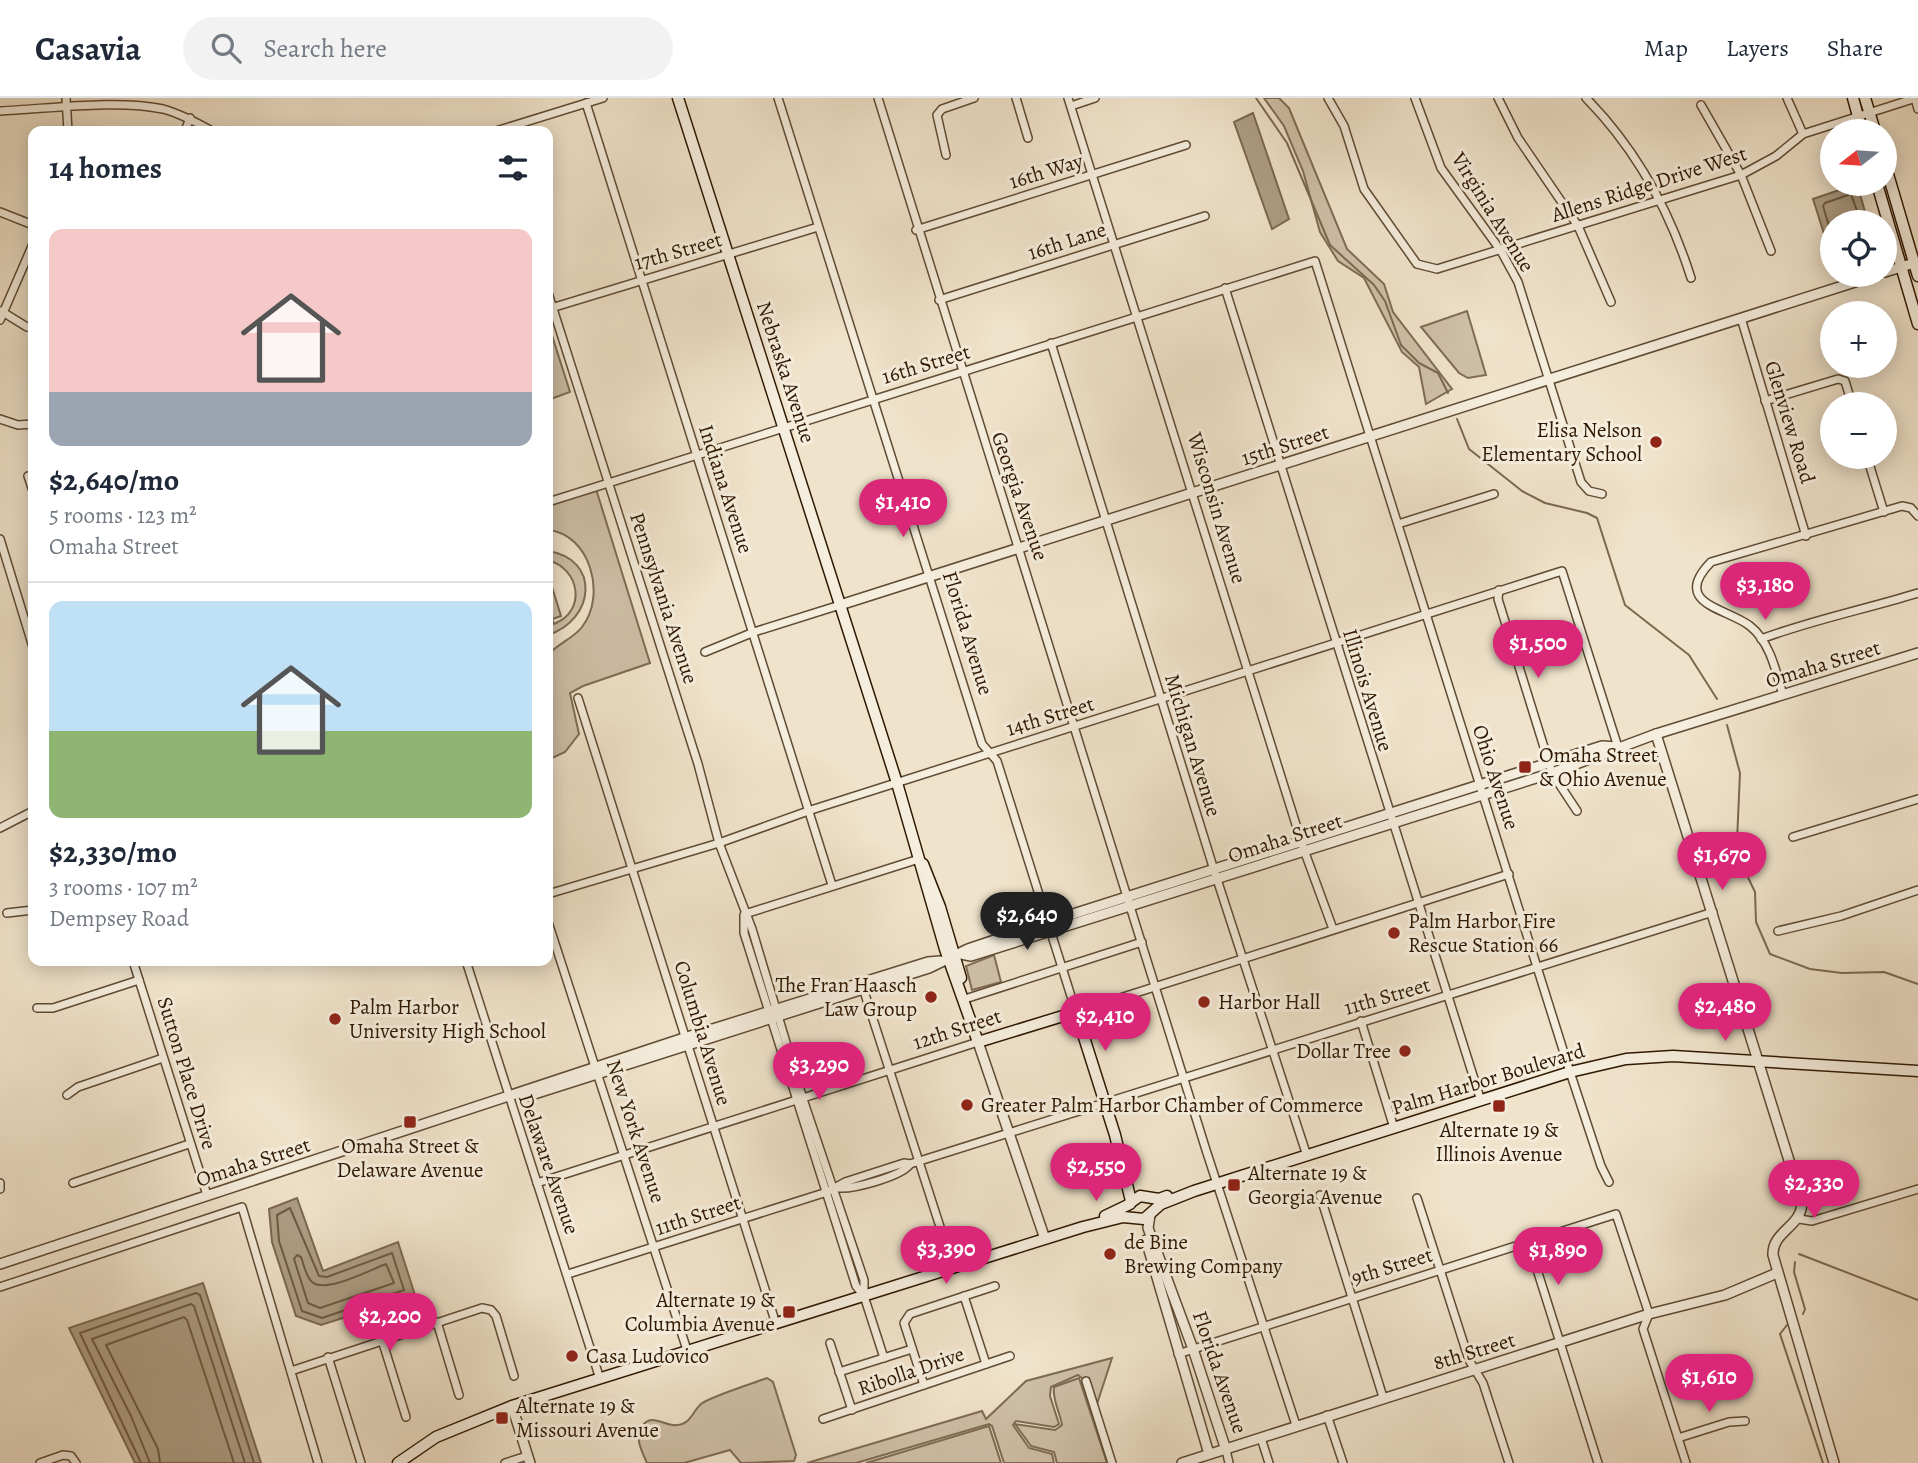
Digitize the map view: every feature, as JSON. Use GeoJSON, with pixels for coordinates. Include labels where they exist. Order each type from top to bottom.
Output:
{"type":"FeatureCollection","features":[{"type":"Feature","properties":{"kind":"main road","name":"Nebraska Avenue"},"geometry":{"type":"LineString","coordinates":[[678,98],[978,1042]]}},
{"type":"Feature","properties":{"kind":"main road"},"geometry":{"type":"LineString","coordinates":[[1853,98],[1858,117]]}},
{"type":"Feature","properties":{"kind":"main road"},"geometry":{"type":"LineString","coordinates":[[1865,98],[1872,119]]}},
{"type":"Feature","properties":{"kind":"main road"},"geometry":{"type":"LineString","coordinates":[[1880,196],[1918,324]]}},
{"type":"Feature","properties":{"kind":"main road"},"geometry":{"type":"LineString","coordinates":[[1894,196],[1918,276]]}},
{"type":"Feature","properties":{"kind":"main road","name":"Nebraska Avenue"},"geometry":{"type":"LineString","coordinates":[[951,957],[980,1033],[978,1042]]}},
{"type":"Feature","properties":{"kind":"main road","name":"12th Street"},"geometry":{"type":"LineString","coordinates":[[978,1042],[1076,1012]]}},
{"type":"Feature","properties":{"kind":"main road","name":"Florida Avenue"},"geometry":{"type":"LineString","coordinates":[[1076,1012],[1132,1192],[1131,1202]]}},
{"type":"Feature","properties":{"kind":"main road","name":"Palm Harbor Boulevard"},"geometry":{"type":"LineString","coordinates":[[1145,1196],[1159,1199],[1194,1191],[1570,1072],[1642,1057],[1759,1060],[1918,1071]]}},
{"type":"Feature","properties":{"kind":"main road","name":"Florida Avenue"},"geometry":{"type":"LineString","coordinates":[[1115,1135],[1135,1185],[1145,1196]]}},
{"type":"Feature","properties":{"kind":"main road","name":"Palm Harbor Boulevard"},"geometry":{"type":"LineString","coordinates":[[1151,1214],[1161,1204],[1194,1191]]}},
{"type":"Feature","properties":{"kind":"main road"},"geometry":{"type":"LineString","coordinates":[[398,1463],[436,1437],[512,1406],[1083,1227],[1123,1217],[1137,1219],[1151,1214],[1153,1204],[1145,1196],[1083,1227]]}},
{"type":"Feature","properties":{"kind":"main road"},"geometry":{"type":"LineString","coordinates":[[1131,1202],[1130,1211],[1137,1219]]}},
{"type":"Feature","properties":{"kind":"street"},"geometry":{"type":"LineString","coordinates":[[66,98],[68,126]]}},
{"type":"Feature","properties":{"kind":"street"},"geometry":{"type":"LineString","coordinates":[[513,126],[603,98]]}},
{"type":"Feature","properties":{"kind":"street","name":"Florida Avenue"},"geometry":{"type":"LineString","coordinates":[[778,98],[982,744],[992,752],[1076,1012]]}},
{"type":"Feature","properties":{"kind":"street","name":"Georgia Avenue"},"geometry":{"type":"LineString","coordinates":[[878,98],[916,230],[1015,541],[1020,548],[1142,942]]}},
{"type":"Feature","properties":{"kind":"street"},"geometry":{"type":"LineString","coordinates":[[946,155],[937,115],[942,108],[974,98]]}},
{"type":"Feature","properties":{"kind":"street"},"geometry":{"type":"LineString","coordinates":[[1016,98],[1028,138]]}},
{"type":"Feature","properties":{"kind":"street"},"geometry":{"type":"LineString","coordinates":[[1069,102],[1095,98]]}},
{"type":"Feature","properties":{"kind":"street","name":"Allens Ridge Drive West"},"geometry":{"type":"LineString","coordinates":[[1328,98],[1344,126],[1364,189],[1417,264],[1429,270],[1501,251],[1741,175],[1776,156],[1803,134],[1915,98]]}},
{"type":"Feature","properties":{"kind":"street","name":"Virginia Avenue"},"geometry":{"type":"LineString","coordinates":[[1415,98],[1441,168],[1501,251],[1530,312],[1581,482],[1589,492],[1602,494]]}},
{"type":"Feature","properties":{"kind":"street"},"geometry":{"type":"LineString","coordinates":[[1498,98],[1518,138],[1578,226],[1611,302]]}},
{"type":"Feature","properties":{"kind":"street"},"geometry":{"type":"LineString","coordinates":[[1586,98],[1602,113],[1630,151],[1661,201],[1691,278]]}},
{"type":"Feature","properties":{"kind":"street"},"geometry":{"type":"LineString","coordinates":[[1787,98],[1803,134]]}},
{"type":"Feature","properties":{"kind":"street"},"geometry":{"type":"LineString","coordinates":[[1915,98],[1918,109]]}},
{"type":"Feature","properties":{"kind":"street","name":"Wisconsin Avenue"},"geometry":{"type":"LineString","coordinates":[[1069,102],[1116,243],[1303,846],[1333,929]]}},
{"type":"Feature","properties":{"kind":"street","name":"Indiana Avenue"},"geometry":{"type":"LineString","coordinates":[[586,103],[640,280],[811,810],[832,885]]}},
{"type":"Feature","properties":{"kind":"street"},"geometry":{"type":"LineString","coordinates":[[1701,105],[1741,175],[1771,251]]}},
{"type":"Feature","properties":{"kind":"street"},"geometry":{"type":"LineString","coordinates":[[0,111],[67,107],[161,109],[190,118],[204,126]]}},
{"type":"Feature","properties":{"kind":"street"},"geometry":{"type":"LineString","coordinates":[[187,126],[190,118]]}},
{"type":"Feature","properties":{"kind":"street","name":"16th Way"},"geometry":{"type":"LineString","coordinates":[[916,230],[1186,145]]}},
{"type":"Feature","properties":{"kind":"street"},"geometry":{"type":"LineString","coordinates":[[0,212],[28,223]]}},
{"type":"Feature","properties":{"kind":"street","name":"16th Lane"},"geometry":{"type":"LineString","coordinates":[[939,300],[1205,216]]}},
{"type":"Feature","properties":{"kind":"street","name":"17th Street"},"geometry":{"type":"LineString","coordinates":[[553,307],[818,227]]}},
{"type":"Feature","properties":{"kind":"street"},"geometry":{"type":"LineString","coordinates":[[0,320],[28,255]]}},
{"type":"Feature","properties":{"kind":"street","name":"16th Street"},"geometry":{"type":"LineString","coordinates":[[553,500],[1315,261]]}},
{"type":"Feature","properties":{"kind":"street","name":"Ohio Avenue"},"geometry":{"type":"LineString","coordinates":[[1315,261],[1570,1072],[1601,1166],[1609,1182]]}},
{"type":"Feature","properties":{"kind":"street"},"geometry":{"type":"LineString","coordinates":[[1897,268],[1914,263]]}},
{"type":"Feature","properties":{"kind":"street","name":"15th Street"},"geometry":{"type":"LineString","coordinates":[[705,652],[754,632],[1839,287]]}},
{"type":"Feature","properties":{"kind":"street","name":"Illinois Avenue"},"geometry":{"type":"LineString","coordinates":[[1225,288],[1283,465],[1390,819],[1481,1101]]}},
{"type":"Feature","properties":{"kind":"street"},"geometry":{"type":"LineString","coordinates":[[2,311],[27,327]]}},
{"type":"Feature","properties":{"kind":"street","name":"Pennsylvania Avenue"},"geometry":{"type":"LineString","coordinates":[[553,317],[698,764],[719,844],[744,914],[800,1100],[864,1280],[864,1296],[884,1358]]}},
{"type":"Feature","properties":{"kind":"street","name":"Glenview Road"},"geometry":{"type":"LineString","coordinates":[[1741,318],[1806,536]]}},
{"type":"Feature","properties":{"kind":"street","name":"Michigan Avenue"},"geometry":{"type":"LineString","coordinates":[[1051,343],[1215,874],[1307,1156]]}},
{"type":"Feature","properties":{"kind":"street"},"geometry":{"type":"LineString","coordinates":[[1765,401],[1838,379],[1845,381],[1848,392]]}},
{"type":"Feature","properties":{"kind":"street"},"geometry":{"type":"LineString","coordinates":[[0,419],[18,425],[28,424]]}},
{"type":"Feature","properties":{"kind":"street"},"geometry":{"type":"LineString","coordinates":[[1871,469],[1884,512]]}},
{"type":"Feature","properties":{"kind":"street"},"geometry":{"type":"LineString","coordinates":[[1398,524],[1494,494]]}},
{"type":"Feature","properties":{"kind":"street"},"geometry":{"type":"LineString","coordinates":[[1783,695],[1774,664],[1761,639],[1750,626],[1703,602],[1699,591],[1701,572],[1711,562],[1902,506],[1910,508],[1918,516]]}},
{"type":"Feature","properties":{"kind":"street"},"geometry":{"type":"LineString","coordinates":[[0,539],[28,631]]}},
{"type":"Feature","properties":{"kind":"street","name":"14th Street"},"geometry":{"type":"LineString","coordinates":[[553,892],[719,844],[811,810],[1562,571],[1618,747]]}},
{"type":"Feature","properties":{"kind":"street"},"geometry":{"type":"LineString","coordinates":[[1499,590],[1498,599],[1551,769],[1577,811]]}},
{"type":"Feature","properties":{"kind":"street"},"geometry":{"type":"LineString","coordinates":[[1761,639],[1805,622],[1845,615],[1918,593]]}},
{"type":"Feature","properties":{"kind":"street","name":"Omaha Street"},"geometry":{"type":"LineString","coordinates":[[0,1264],[513,1096],[862,986],[929,968],[951,957],[971,956],[1049,925],[1481,790],[1607,754],[1618,747],[1656,734],[1918,653]]}},
{"type":"Feature","properties":{"kind":"street","name":"Columbia Avenue"},"geometry":{"type":"LineString","coordinates":[[578,698],[634,868],[776,1324]]}},
{"type":"Feature","properties":{"kind":"street"},"geometry":{"type":"LineString","coordinates":[[1656,734],[1802,1202],[1799,1219],[1777,1239],[1773,1249],[1777,1273],[1834,1463]]}},
{"type":"Feature","properties":{"kind":"street"},"geometry":{"type":"LineString","coordinates":[[1793,837],[1918,799]]}},
{"type":"Feature","properties":{"kind":"street"},"geometry":{"type":"LineString","coordinates":[[0,828],[28,814]]}},
{"type":"Feature","properties":{"kind":"street"},"geometry":{"type":"LineString","coordinates":[[744,914],[919,859]]}},
{"type":"Feature","properties":{"kind":"street","name":"12th Street"},"geometry":{"type":"LineString","coordinates":[[1076,1012],[1509,874]]}},
{"type":"Feature","properties":{"kind":"street"},"geometry":{"type":"LineString","coordinates":[[1778,932],[1841,916],[1918,890]]}},
{"type":"Feature","properties":{"kind":"street"},"geometry":{"type":"LineString","coordinates":[[7,913],[28,911]]}},
{"type":"Feature","properties":{"kind":"street","name":"11th Street"},"geometry":{"type":"LineString","coordinates":[[568,1274],[833,1190],[845,1182],[904,1163],[910,1164],[1105,1104],[1273,1048],[1447,997],[1713,912]]}},
{"type":"Feature","properties":{"kind":"street","name":"New York Avenue"},"geometry":{"type":"LineString","coordinates":[[553,937],[599,1070],[688,1353]]}},
{"type":"Feature","properties":{"kind":"street"},"geometry":{"type":"LineString","coordinates":[[968,998],[1142,942],[1262,1326],[1296,1425]]}},
{"type":"Feature","properties":{"kind":"street","name":"Sutton Place Drive"},"geometry":{"type":"LineString","coordinates":[[135,966],[207,1195]]}},
{"type":"Feature","properties":{"kind":"street","name":"Delaware Avenue"},"geometry":{"type":"LineString","coordinates":[[468,966],[513,1096],[537,1183],[600,1379]]}},
{"type":"Feature","properties":{"kind":"street"},"geometry":{"type":"LineString","coordinates":[[37,1008],[53,1008],[139,980]]}},
{"type":"Feature","properties":{"kind":"street"},"geometry":{"type":"LineString","coordinates":[[862,986],[953,1267]]}},
{"type":"Feature","properties":{"kind":"street"},"geometry":{"type":"LineString","coordinates":[[1360,1021],[1394,1128]]}},
{"type":"Feature","properties":{"kind":"street","name":"12th Street"},"geometry":{"type":"LineString","coordinates":[[537,1183],[978,1042]]}},
{"type":"Feature","properties":{"kind":"street","name":"Nebraska Avenue"},"geometry":{"type":"LineString","coordinates":[[978,1042],[1045,1239]]}},
{"type":"Feature","properties":{"kind":"street"},"geometry":{"type":"LineString","coordinates":[[67,1094],[78,1087],[163,1058]]}},
{"type":"Feature","properties":{"kind":"street"},"geometry":{"type":"LineString","coordinates":[[73,1183],[189,1143]]}},
{"type":"Feature","properties":{"kind":"street"},"geometry":{"type":"LineString","coordinates":[[0,1183],[0,1189]]}},
{"type":"Feature","properties":{"kind":"street"},"geometry":{"type":"LineString","coordinates":[[1799,1219],[1812,1221],[1918,1189]]}},
{"type":"Feature","properties":{"kind":"street"},"geometry":{"type":"LineString","coordinates":[[1320,1195],[1383,1397]]}},
{"type":"Feature","properties":{"kind":"street"},"geometry":{"type":"LineString","coordinates":[[1417,1198],[1469,1360],[1476,1370],[1509,1463]]}},
{"type":"Feature","properties":{"kind":"street"},"geometry":{"type":"LineString","coordinates":[[0,1287],[242,1207],[318,1463]]}},
{"type":"Feature","properties":{"kind":"street","name":"Florida Avenue"},"geometry":{"type":"LineString","coordinates":[[1151,1214],[1148,1228],[1193,1349],[1229,1463]]}},
{"type":"Feature","properties":{"kind":"street","name":"9th Street"},"geometry":{"type":"LineString","coordinates":[[1178,1354],[1616,1214],[1649,1314]]}},
{"type":"Feature","properties":{"kind":"street","name":"Florida Avenue"},"geometry":{"type":"LineString","coordinates":[[1137,1219],[1210,1459]]}},
{"type":"Feature","properties":{"kind":"street"},"geometry":{"type":"LineString","coordinates":[[1528,1241],[1598,1463]]}},
{"type":"Feature","properties":{"kind":"street","name":"8th Street"},"geometry":{"type":"LineString","coordinates":[[1182,1463],[1210,1459],[1226,1450],[1296,1425],[1649,1314],[1726,1295],[1777,1273]]}},
{"type":"Feature","properties":{"kind":"street"},"geometry":{"type":"LineString","coordinates":[[924,1385],[904,1323],[910,1314],[996,1286]]}},
{"type":"Feature","properties":{"kind":"street"},"geometry":{"type":"LineString","coordinates":[[964,1296],[986,1364]]}},
{"type":"Feature","properties":{"kind":"street"},"geometry":{"type":"LineString","coordinates":[[291,1371],[482,1308],[493,1312],[514,1376]]}},
{"type":"Feature","properties":{"kind":"street"},"geometry":{"type":"LineString","coordinates":[[1649,1314],[1643,1329],[1686,1463]]}},
{"type":"Feature","properties":{"kind":"street"},"geometry":{"type":"LineString","coordinates":[[438,1322],[459,1395]]}},
{"type":"Feature","properties":{"kind":"street"},"geometry":{"type":"LineString","coordinates":[[382,1340],[406,1417]]}},
{"type":"Feature","properties":{"kind":"street"},"geometry":{"type":"LineString","coordinates":[[830,1343],[852,1410]]}},
{"type":"Feature","properties":{"kind":"street"},"geometry":{"type":"LineString","coordinates":[[839,1372],[912,1349]]}},
{"type":"Feature","properties":{"kind":"street","name":"Ribolla Drive"},"geometry":{"type":"LineString","coordinates":[[823,1419],[1010,1356]]}},
{"type":"Feature","properties":{"kind":"street"},"geometry":{"type":"LineString","coordinates":[[328,1357],[361,1463]]}},
{"type":"Feature","properties":{"kind":"street"},"geometry":{"type":"LineString","coordinates":[[1086,1381],[1112,1463]]}},
{"type":"Feature","properties":{"kind":"street"},"geometry":{"type":"LineString","coordinates":[[505,1463],[528,1460],[512,1406]]}},
{"type":"Feature","properties":{"kind":"street"},"geometry":{"type":"LineString","coordinates":[[1327,1415],[1343,1463]]}},
{"type":"Feature","properties":{"kind":"street"},"geometry":{"type":"LineString","coordinates":[[1678,1437],[1729,1422],[1745,1421]]}},
{"type":"Feature","properties":{"kind":"street"},"geometry":{"type":"LineString","coordinates":[[1261,1438],[1269,1463]]}},
{"type":"Feature","properties":{"kind":"street"},"geometry":{"type":"LineString","coordinates":[[40,1463],[63,1455],[71,1456],[76,1463]]}},
{"type":"Feature","properties":{"kind":"shaded area"},"geometry":{"type":"Polygon","coordinates":[[[1264,98],[1279,98],[1289,108],[1347,249],[1384,284],[1393,312],[1452,389],[1426,404],[1419,367],[1402,352],[1364,278],[1338,261],[1320,232],[1303,171],[1284,126],[1264,98]]]}},
{"type":"Feature","properties":{"kind":"shaded area"},"geometry":{"type":"Polygon","coordinates":[[[1467,311],[1486,375],[1468,378],[1459,373],[1421,327],[1467,311]]]}},
{"type":"Feature","properties":{"kind":"shaded area"},"geometry":{"type":"Polygon","coordinates":[[[553,339],[570,392],[553,398],[553,339]]]}},
{"type":"Feature","properties":{"kind":"shaded area"},"geometry":{"type":"Polygon","coordinates":[[[596,489],[650,663],[570,693],[579,734],[565,752],[553,758],[553,651],[582,627],[593,599],[593,583],[584,554],[575,542],[553,531],[553,503],[596,489]]]}},
{"type":"Feature","properties":{"kind":"shaded area"},"geometry":{"type":"Polygon","coordinates":[[[553,552],[565,556],[577,565],[584,577],[586,590],[583,604],[575,617],[553,632],[553,622],[554,624],[565,618],[575,600],[573,581],[559,565],[553,562],[553,552]]]}},
{"type":"Feature","properties":{"kind":"shaded area"},"geometry":{"type":"Polygon","coordinates":[[[553,590],[561,616],[553,619],[553,590]]]}},
{"type":"Feature","properties":{"kind":"shaded area"},"geometry":{"type":"Polygon","coordinates":[[[994,955],[1001,982],[972,990],[966,966],[994,955]]]}},
{"type":"Feature","properties":{"kind":"shaded area"},"geometry":{"type":"Polygon","coordinates":[[[1112,1358],[1097,1404],[1089,1378],[1083,1379],[1078,1375],[1051,1387],[1050,1396],[1059,1424],[1054,1427],[1016,1421],[1013,1425],[1029,1448],[1052,1454],[1054,1463],[1004,1463],[989,1424],[856,1463],[807,1463],[982,1411],[986,1419],[1026,1381],[1112,1358]]]}},
{"type":"Feature","properties":{"kind":"shaded area"},"geometry":{"type":"Polygon","coordinates":[[[767,1378],[773,1382],[796,1455],[794,1461],[741,1463],[730,1450],[684,1463],[647,1463],[639,1440],[640,1430],[646,1422],[654,1420],[672,1425],[682,1424],[706,1401],[767,1378]]]}},
{"type":"Feature","properties":{"kind":"shaded area"},"geometry":{"type":"Polygon","coordinates":[[[1079,1378],[1107,1463],[1057,1463],[1054,1452],[1031,1446],[1015,1424],[1055,1430],[1062,1425],[1054,1387],[1079,1378]]]}},
{"type":"Feature","properties":{"kind":"shaded area"},"geometry":{"type":"Polygon","coordinates":[[[989,1426],[1001,1463],[866,1463],[989,1426]]]}},
{"type":"Feature","properties":{"kind":"water"},"geometry":{"type":"Polygon","coordinates":[[[1253,113],[1289,219],[1272,229],[1234,122],[1253,113]]]}},
{"type":"Feature","properties":{"kind":"water"},"geometry":{"type":"Polygon","coordinates":[[[1822,196],[1860,196],[1865,210],[1820,210],[1820,221],[1813,199],[1822,196]]]}},
{"type":"Feature","properties":{"kind":"water"},"geometry":{"type":"Polygon","coordinates":[[[297,1198],[323,1271],[398,1242],[415,1295],[321,1325],[296,1316],[272,1242],[269,1209],[297,1198]]]}},
{"type":"Feature","properties":{"kind":"water"},"geometry":{"type":"Polygon","coordinates":[[[203,1283],[261,1463],[135,1463],[69,1328],[203,1283]]]}},
{"type":"Feature","properties":{"kind":"waterway"},"geometry":{"type":"LineString","coordinates":[[1256,98],[1287,143],[1330,245],[1374,285],[1385,301],[1401,345],[1419,363],[1438,373],[1448,393]]}},
{"type":"Feature","properties":{"kind":"waterway"},"geometry":{"type":"LineString","coordinates":[[1457,419],[1469,449],[1522,491],[1545,503],[1597,518],[1625,605],[1689,655],[1717,699]]}},
{"type":"Feature","properties":{"kind":"waterway"},"geometry":{"type":"LineString","coordinates":[[1727,725],[1740,773],[1737,841],[1743,867],[1755,892],[1756,922],[1770,954],[1810,969],[1842,973],[1884,972],[1918,984]]}},
{"type":"Feature","properties":{"kind":"waterway"},"geometry":{"type":"LineString","coordinates":[[1799,1254],[1918,1300]]}},
{"type":"Feature","properties":{"kind":"waterway"},"geometry":{"type":"LineString","coordinates":[[1795,1262],[1794,1272],[1805,1309],[1803,1314]]}},
{"type":"Feature","properties":{"kind":"waterway"},"geometry":{"type":"LineString","coordinates":[[1787,1325],[1780,1334],[1823,1463]]}},
{"type":"Feature","properties":{"kind":"place","name":"Elisa Nelson Elementary School"},"geometry":{"type":"Point","coordinates":[1656,442]}},
{"type":"Feature","properties":{"kind":"place","name":"Omaha Street & Ohio Avenue"},"geometry":{"type":"Point","coordinates":[1525,767]}},
{"type":"Feature","properties":{"kind":"place","name":"Palm Harbor Fire Rescue Station 66"},"geometry":{"type":"Point","coordinates":[1394,933]}},
{"type":"Feature","properties":{"kind":"place","name":"The Fran Haasch Law Group"},"geometry":{"type":"Point","coordinates":[931,997]}},
{"type":"Feature","properties":{"kind":"place","name":"Harbor Hall"},"geometry":{"type":"Point","coordinates":[1204,1002]}},
{"type":"Feature","properties":{"kind":"place","name":"Palm Harbor University High School"},"geometry":{"type":"Point","coordinates":[335,1019]}},
{"type":"Feature","properties":{"kind":"place","name":"Dollar Tree"},"geometry":{"type":"Point","coordinates":[1405,1051]}},
{"type":"Feature","properties":{"kind":"place","name":"Greater Palm Harbor Chamber of Commerce"},"geometry":{"type":"Point","coordinates":[967,1105]}},
{"type":"Feature","properties":{"kind":"place","name":"Alternate 19 & Illinois Avenue"},"geometry":{"type":"Point","coordinates":[1499,1106]}},
{"type":"Feature","properties":{"kind":"place","name":"Omaha Street & Delaware Avenue"},"geometry":{"type":"Point","coordinates":[410,1122]}},
{"type":"Feature","properties":{"kind":"place","name":"Alternate 19 & Georgia Avenue"},"geometry":{"type":"Point","coordinates":[1234,1185]}},
{"type":"Feature","properties":{"kind":"place","name":"de Bine Brewing Company"},"geometry":{"type":"Point","coordinates":[1110,1254]}},
{"type":"Feature","properties":{"kind":"place","name":"Alternate 19 & Columbia Avenue"},"geometry":{"type":"Point","coordinates":[789,1312]}},
{"type":"Feature","properties":{"kind":"place","name":"Casa Ludovico"},"geometry":{"type":"Point","coordinates":[572,1356]}},
{"type":"Feature","properties":{"kind":"place","name":"Alternate 19 & Missouri Avenue"},"geometry":{"type":"Point","coordinates":[502,1418]}}]}
